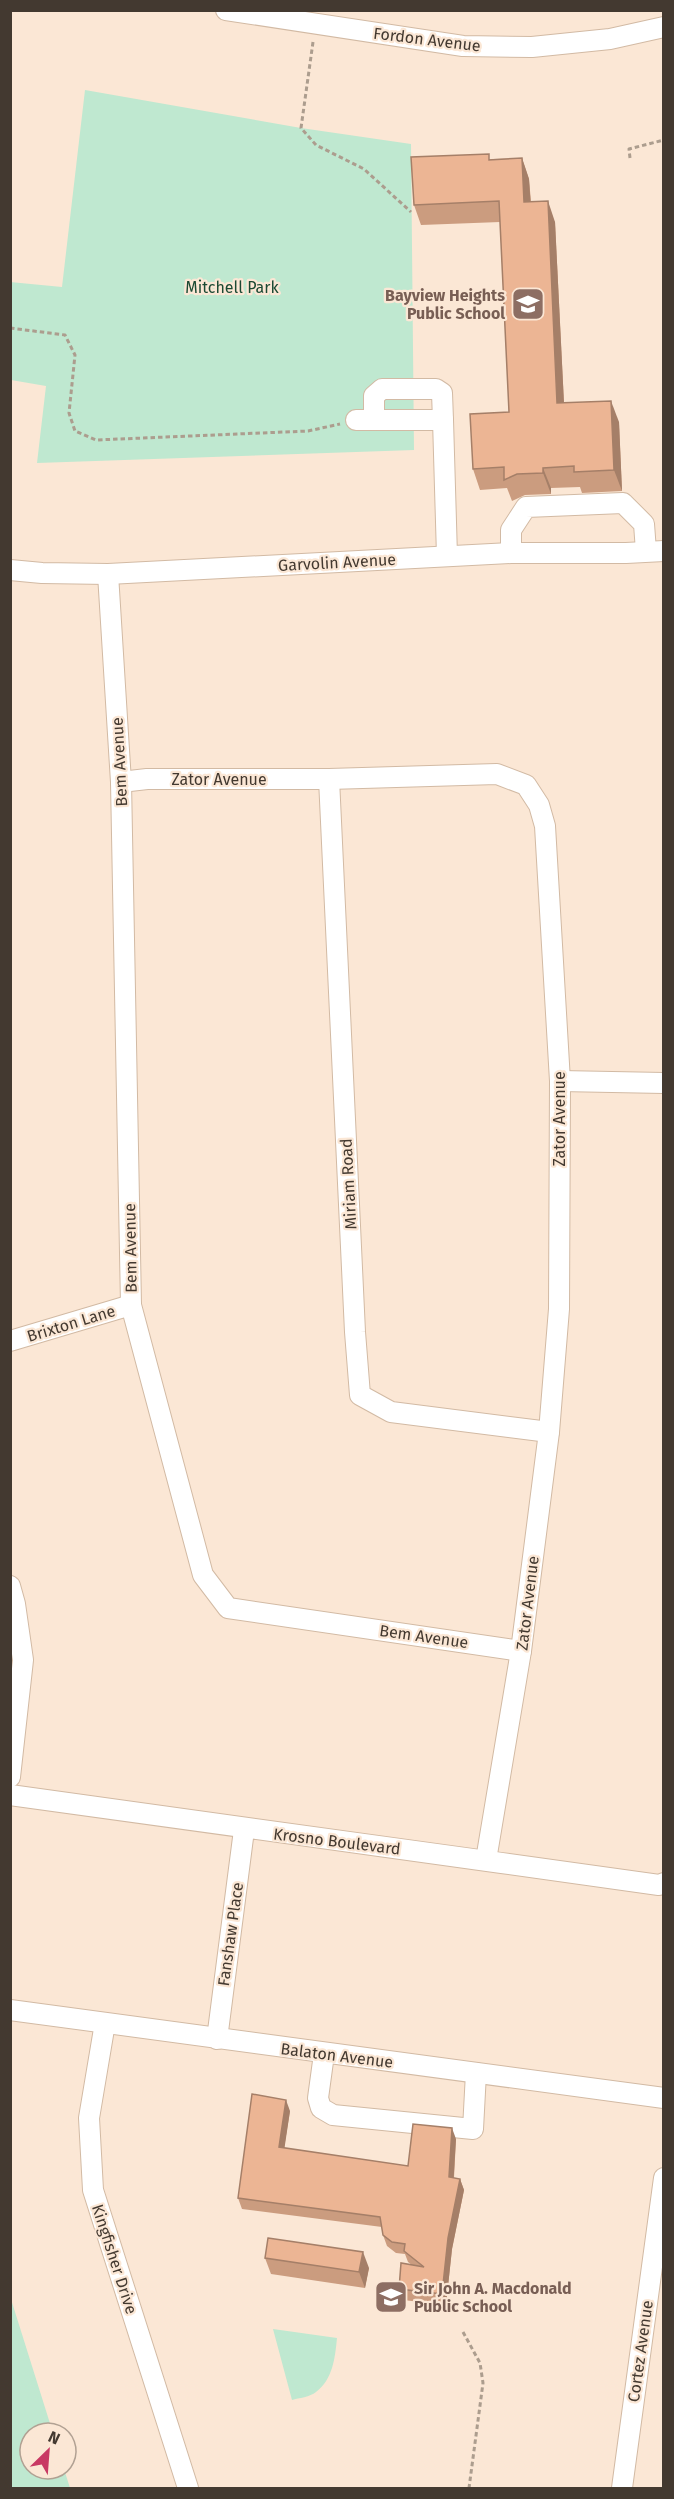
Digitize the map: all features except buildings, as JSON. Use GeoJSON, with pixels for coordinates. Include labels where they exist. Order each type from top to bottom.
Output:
{"type":"FeatureCollection","features":[{"type":"Feature","properties":{"kind":"street","name":"Fordon Avenue"},"geometry":{"type":"LineString","coordinates":[[226,10],[463,46],[532,47],[610,39],[663,27]]}},
{"type":"Feature","properties":{"kind":"street"},"geometry":{"type":"LineString","coordinates":[[443,420],[365,420],[374,396],[382,389],[436,389],[442,393],[443,420],[447,556]]}},
{"type":"Feature","properties":{"kind":"street"},"geometry":{"type":"LineString","coordinates":[[512,553],[510,530],[526,507],[623,503],[644,524],[655,551]]}},
{"type":"Feature","properties":{"kind":"street","name":"Garvolin Avenue"},"geometry":{"type":"LineString","coordinates":[[10,570],[108,574],[512,553],[626,554],[655,551]]}},
{"type":"Feature","properties":{"kind":"street","name":"Bem Avenue"},"geometry":{"type":"LineString","coordinates":[[108,574],[121,782],[131,1305],[203,1575],[228,1608],[521,1651]]}},
{"type":"Feature","properties":{"kind":"street","name":"Zator Avenue"},"geometry":{"type":"LineString","coordinates":[[121,782],[147,779],[497,774],[526,784],[539,805],[545,826],[560,1082],[559,1309],[549,1432],[521,1651],[486,1860]]}},
{"type":"Feature","properties":{"kind":"street","name":"Miriam Road"},"geometry":{"type":"LineString","coordinates":[[329,778],[355,1332],[360,1395],[391,1412],[549,1432]]}},
{"type":"Feature","properties":{"kind":"street"},"geometry":{"type":"LineString","coordinates":[[560,1082],[663,1083]]}},
{"type":"Feature","properties":{"kind":"street","name":"Brixton Lane"},"geometry":{"type":"LineString","coordinates":[[10,1341],[131,1305]]}},
{"type":"Feature","properties":{"kind":"street"},"geometry":{"type":"LineString","coordinates":[[10,1587],[15,1604],[23,1660],[10,1777]]}},
{"type":"Feature","properties":{"kind":"street","name":"Krosno Boulevard"},"geometry":{"type":"LineString","coordinates":[[10,1795],[244,1830],[486,1860],[660,1886],[663,1883]]}},
{"type":"Feature","properties":{"kind":"street","name":"Fanshaw Place"},"geometry":{"type":"LineString","coordinates":[[217,2038],[244,1830]]}},
{"type":"Feature","properties":{"kind":"street","name":"Balaton Avenue"},"geometry":{"type":"LineString","coordinates":[[10,2010],[663,2098]]}},
{"type":"Feature","properties":{"kind":"street","name":"Kingfisher Drive"},"geometry":{"type":"LineString","coordinates":[[105,2023],[89,2118],[93,2190],[188,2488]]}},
{"type":"Feature","properties":{"kind":"street"},"geometry":{"type":"LineString","coordinates":[[324,2054],[318,2098],[321,2108],[333,2115],[473,2129],[476,2073]]}},
{"type":"Feature","properties":{"kind":"street","name":"Cortez Avenue"},"geometry":{"type":"LineString","coordinates":[[622,2488],[663,2178]]}},
{"type":"Feature","properties":{"kind":"path"},"geometry":{"type":"LineString","coordinates":[[315,25],[301,128],[316,145],[364,169],[411,212]]}},
{"type":"Feature","properties":{"kind":"path"},"geometry":{"type":"LineString","coordinates":[[630,158],[629,149],[663,140]]}},
{"type":"Feature","properties":{"kind":"path"},"geometry":{"type":"LineString","coordinates":[[10,327],[65,335],[75,355],[69,412],[75,431],[96,440],[308,431],[365,420]]}},
{"type":"Feature","properties":{"kind":"path"},"geometry":{"type":"LineString","coordinates":[[463,2332],[480,2363],[483,2383],[469,2488]]}},
{"type":"Feature","properties":{"kind":"green space","name":"Mitchell Park"},"geometry":{"type":"Polygon","coordinates":[[[85,90],[301,128],[411,144],[414,450],[37,463],[46,386],[11,380],[10,282],[62,287],[85,90]]]}},
{"type":"Feature","properties":{"kind":"green space"},"geometry":{"type":"Polygon","coordinates":[[[10,2296],[49,2421],[18,2421],[18,2481],[68,2481],[70,2488],[11,2488],[10,2296]]]}},
{"type":"Feature","properties":{"kind":"green space"},"geometry":{"type":"Polygon","coordinates":[[[273,2329],[337,2338],[330,2374],[322,2387],[314,2394],[292,2400],[273,2329]]]}},
{"type":"Feature","properties":{"kind":"place","name":"Bayview Heights Public School"},"geometry":{"type":"Point","coordinates":[528,304]}},
{"type":"Feature","properties":{"kind":"place","name":"Sir John A. Macdonald Public School"},"geometry":{"type":"Point","coordinates":[391,2297]}}]}
